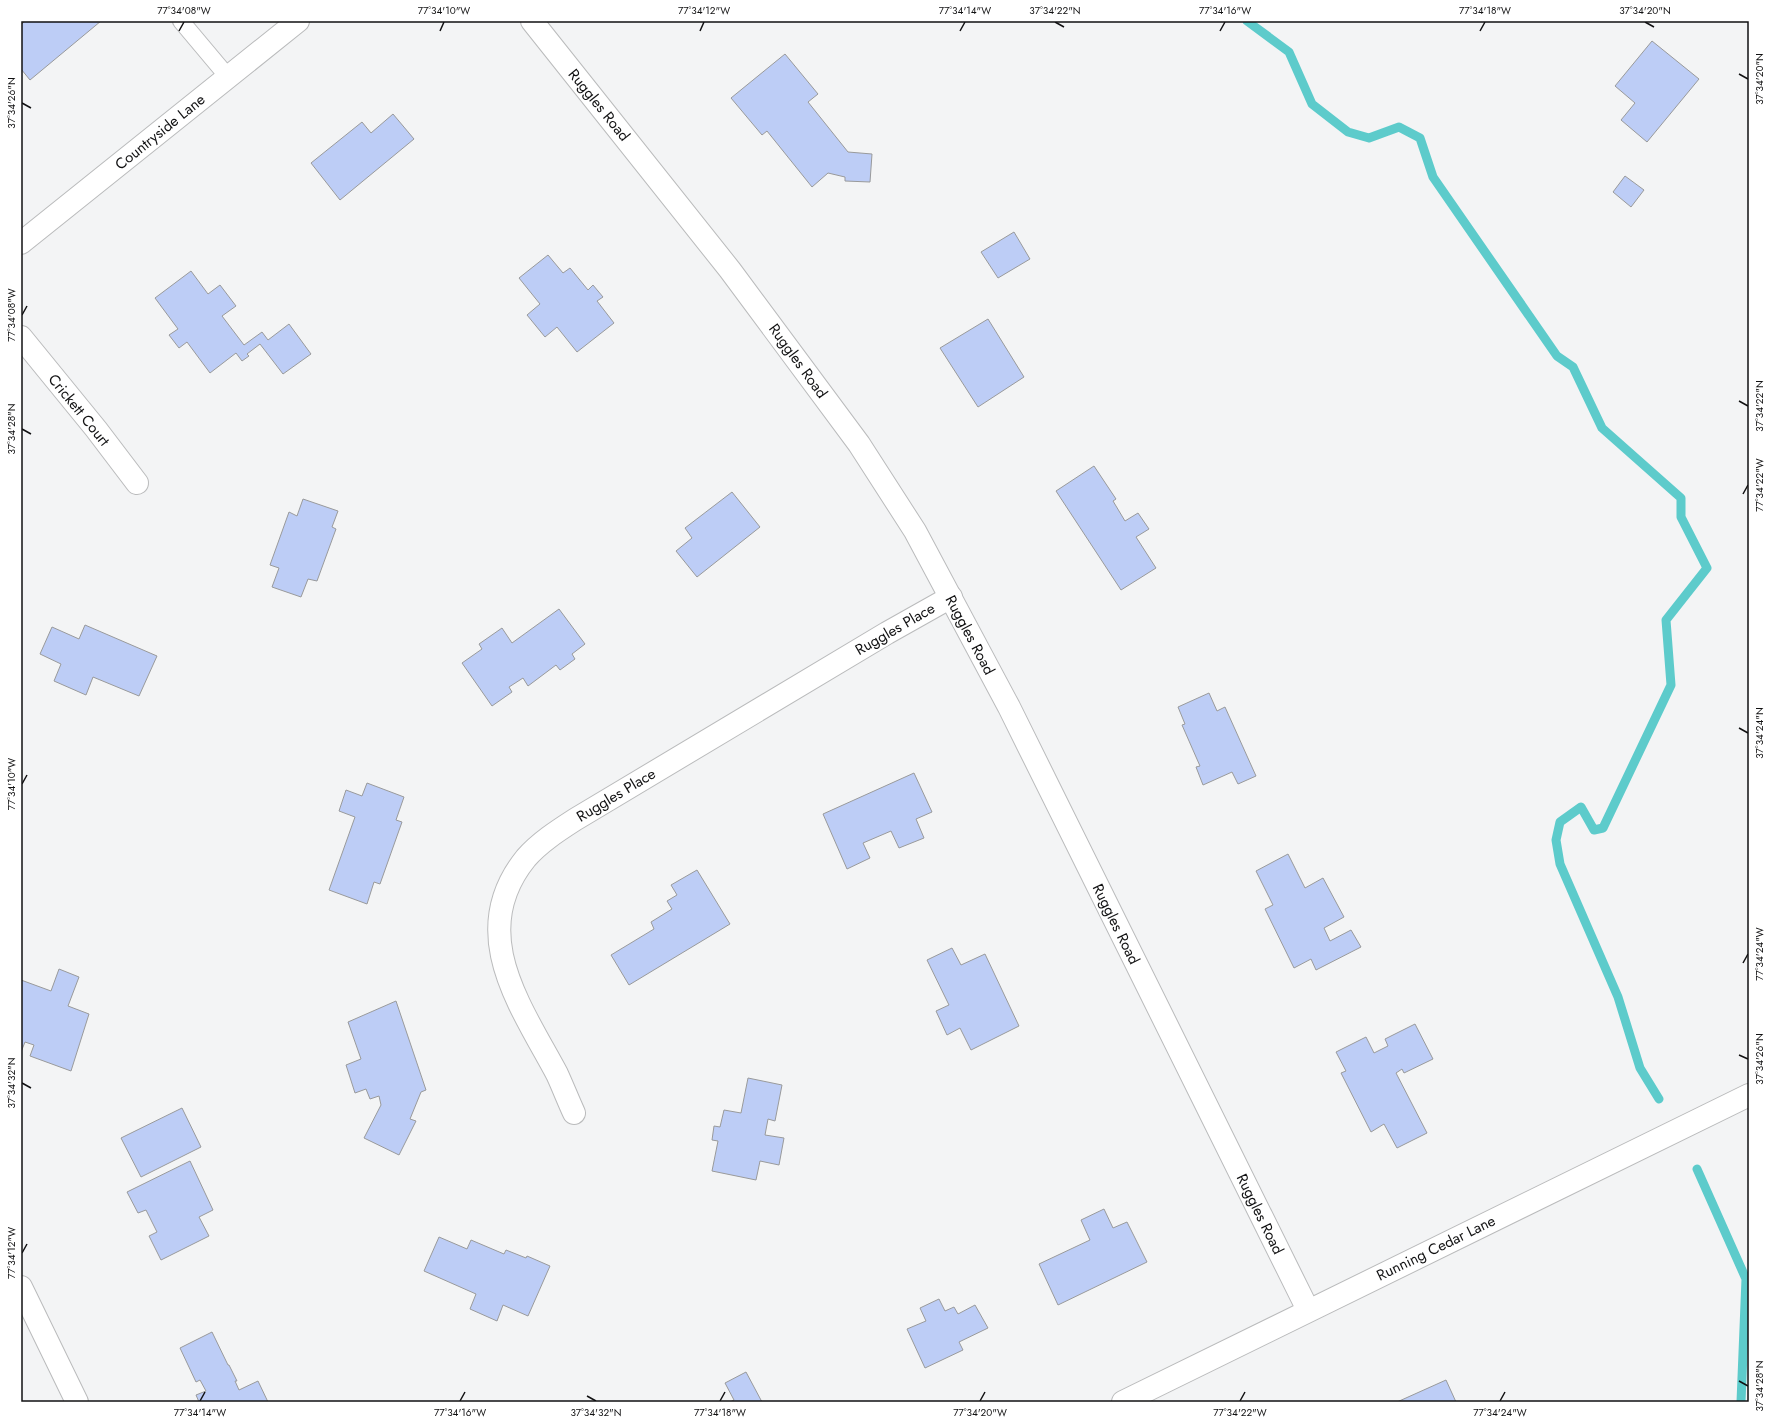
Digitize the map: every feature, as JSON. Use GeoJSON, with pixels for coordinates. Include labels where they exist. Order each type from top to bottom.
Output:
{"type":"FeatureCollection","features":[{"type":"Feature","properties":{"kind":"street","name":"Countryside Lane"},"geometry":{"type":"LineString","coordinates":[[21,243],[298,21]]}},
{"type":"Feature","properties":{"kind":"street","name":"Ruggles Road"},"geometry":{"type":"LineString","coordinates":[[532,21],[730,270],[859,444],[915,531],[1008,707],[1308,1310]]}},
{"type":"Feature","properties":{"kind":"street","name":"Crickett Court"},"geometry":{"type":"LineString","coordinates":[[21,338],[96,429],[136,483]]}},
{"type":"Feature","properties":{"kind":"street","name":"Ruggles Place"},"geometry":{"type":"LineString","coordinates":[[574,1113],[558,1076],[522,1012],[503,963],[499,942],[499,918],[504,898],[512,878],[527,857],[550,836],[576,819],[887,633],[950,597]]}},
{"type":"Feature","properties":{"kind":"street","name":"Running Cedar Lane"},"geometry":{"type":"LineString","coordinates":[[1123,1402],[1749,1095]]}},
{"type":"Feature","properties":{"kind":"street"},"geometry":{"type":"LineString","coordinates":[[21,1287],[77,1402]]}},
{"type":"Feature","properties":{"kind":"lane"},"geometry":{"type":"LineString","coordinates":[[181,21],[228,77]]}},
{"type":"Feature","properties":{"kind":"building"},"geometry":{"type":"Polygon","coordinates":[[[25,21],[101,21],[30,80],[21,69],[21,25],[25,21]]]}},
{"type":"Feature","properties":{"kind":"building"},"geometry":{"type":"Polygon","coordinates":[[[1652,41],[1699,79],[1647,142],[1621,120],[1635,103],[1615,86],[1652,41]]]}},
{"type":"Feature","properties":{"kind":"building"},"geometry":{"type":"Polygon","coordinates":[[[785,54],[818,94],[808,102],[848,152],[872,154],[870,182],[845,181],[845,177],[828,173],[812,187],[767,131],[762,135],[731,98],[785,54]]]}},
{"type":"Feature","properties":{"kind":"building"},"geometry":{"type":"Polygon","coordinates":[[[393,114],[414,139],[340,200],[311,163],[362,122],[371,133],[393,114]]]}},
{"type":"Feature","properties":{"kind":"building"},"geometry":{"type":"Polygon","coordinates":[[[1625,176],[1644,190],[1631,207],[1613,192],[1625,176]]]}},
{"type":"Feature","properties":{"kind":"building"},"geometry":{"type":"Polygon","coordinates":[[[1014,232],[1030,259],[998,278],[981,252],[1014,232]]]}},
{"type":"Feature","properties":{"kind":"building"},"geometry":{"type":"Polygon","coordinates":[[[548,255],[563,273],[570,268],[588,290],[593,285],[603,297],[597,301],[614,323],[577,352],[557,327],[545,337],[527,315],[540,304],[519,278],[548,255]]]}},
{"type":"Feature","properties":{"kind":"building"},"geometry":{"type":"Polygon","coordinates":[[[191,271],[208,294],[220,285],[236,306],[222,316],[244,345],[262,332],[268,340],[289,324],[311,354],[283,374],[260,344],[247,354],[249,356],[242,361],[236,353],[210,373],[187,342],[179,348],[169,335],[178,329],[155,298],[191,271]]]}},
{"type":"Feature","properties":{"kind":"building"},"geometry":{"type":"Polygon","coordinates":[[[988,319],[1024,377],[978,407],[940,348],[988,319]]]}},
{"type":"Feature","properties":{"kind":"building"},"geometry":{"type":"Polygon","coordinates":[[[1094,466],[1116,499],[1113,501],[1125,521],[1138,513],[1149,529],[1136,537],[1156,568],[1121,590],[1056,491],[1094,466]]]}},
{"type":"Feature","properties":{"kind":"building"},"geometry":{"type":"Polygon","coordinates":[[[732,492],[760,527],[697,577],[676,551],[692,538],[685,528],[732,492]]]}},
{"type":"Feature","properties":{"kind":"building"},"geometry":{"type":"Polygon","coordinates":[[[303,499],[338,511],[332,527],[336,529],[317,581],[308,579],[301,597],[272,587],[279,568],[270,565],[289,512],[297,516],[303,499]]]}},
{"type":"Feature","properties":{"kind":"building"},"geometry":{"type":"Polygon","coordinates":[[[559,609],[585,644],[572,654],[575,659],[560,670],[556,665],[528,686],[523,678],[509,687],[512,692],[492,706],[462,663],[482,649],[479,644],[502,628],[512,643],[559,609]]]}},
{"type":"Feature","properties":{"kind":"building"},"geometry":{"type":"Polygon","coordinates":[[[85,625],[157,656],[139,696],[93,677],[86,695],[54,681],[61,664],[40,654],[52,627],[79,639],[85,625]]]}},
{"type":"Feature","properties":{"kind":"building"},"geometry":{"type":"Polygon","coordinates":[[[1209,693],[1217,711],[1225,707],[1256,776],[1238,784],[1232,772],[1203,785],[1196,767],[1200,766],[1182,725],[1185,724],[1178,707],[1209,693]]]}},
{"type":"Feature","properties":{"kind":"building"},"geometry":{"type":"Polygon","coordinates":[[[914,773],[932,812],[916,819],[924,838],[899,848],[891,831],[863,843],[870,858],[847,869],[823,814],[914,773]]]}},
{"type":"Feature","properties":{"kind":"building"},"geometry":{"type":"Polygon","coordinates":[[[367,783],[404,797],[396,820],[402,822],[380,884],[374,882],[367,904],[329,890],[355,817],[339,811],[346,790],[362,796],[367,783]]]}},
{"type":"Feature","properties":{"kind":"building"},"geometry":{"type":"Polygon","coordinates":[[[1288,854],[1305,888],[1323,878],[1344,917],[1324,928],[1330,941],[1351,930],[1361,947],[1316,970],[1311,959],[1294,968],[1265,909],[1273,905],[1256,871],[1288,854]]]}},
{"type":"Feature","properties":{"kind":"building"},"geometry":{"type":"Polygon","coordinates":[[[697,870],[730,924],[629,985],[611,955],[654,929],[651,922],[672,909],[667,901],[677,895],[671,885],[697,870]]]}},
{"type":"Feature","properties":{"kind":"building"},"geometry":{"type":"Polygon","coordinates":[[[952,948],[961,965],[985,954],[1019,1026],[971,1050],[960,1028],[947,1035],[936,1011],[949,1005],[927,960],[952,948]]]}},
{"type":"Feature","properties":{"kind":"building"},"geometry":{"type":"Polygon","coordinates":[[[59,969],[79,977],[68,1006],[89,1014],[71,1071],[30,1056],[34,1045],[25,1042],[21,1052],[21,980],[51,991],[59,969]]]}},
{"type":"Feature","properties":{"kind":"building"},"geometry":{"type":"Polygon","coordinates":[[[396,1001],[426,1090],[421,1092],[410,1119],[416,1121],[399,1155],[364,1138],[381,1105],[379,1096],[370,1099],[366,1089],[355,1093],[346,1065],[361,1059],[348,1022],[396,1001]]]}},
{"type":"Feature","properties":{"kind":"building"},"geometry":{"type":"Polygon","coordinates":[[[1415,1024],[1433,1059],[1404,1073],[1402,1069],[1396,1073],[1427,1133],[1397,1148],[1384,1124],[1371,1132],[1341,1073],[1346,1071],[1336,1052],[1366,1037],[1374,1053],[1388,1046],[1385,1039],[1415,1024]]]}},
{"type":"Feature","properties":{"kind":"building"},"geometry":{"type":"Polygon","coordinates":[[[748,1078],[782,1085],[775,1121],[768,1119],[765,1135],[784,1138],[779,1165],[760,1161],[756,1180],[712,1171],[718,1141],[712,1140],[714,1126],[720,1127],[724,1110],[741,1113],[748,1078]]]}},
{"type":"Feature","properties":{"kind":"building"},"geometry":{"type":"Polygon","coordinates":[[[182,1108],[201,1147],[141,1177],[121,1138],[182,1108]]]}},
{"type":"Feature","properties":{"kind":"building"},"geometry":{"type":"Polygon","coordinates":[[[190,1161],[213,1210],[199,1217],[209,1236],[161,1260],[149,1236],[157,1232],[146,1210],[138,1213],[127,1192],[190,1161]]]}},
{"type":"Feature","properties":{"kind":"building"},"geometry":{"type":"Polygon","coordinates":[[[1104,1209],[1113,1228],[1127,1222],[1147,1262],[1058,1305],[1039,1264],[1090,1240],[1081,1220],[1104,1209]]]}},
{"type":"Feature","properties":{"kind":"building"},"geometry":{"type":"Polygon","coordinates":[[[439,1237],[467,1249],[471,1240],[504,1254],[506,1250],[526,1258],[527,1256],[550,1266],[528,1316],[503,1305],[497,1321],[470,1309],[476,1294],[424,1271],[439,1237]]]}},
{"type":"Feature","properties":{"kind":"building"},"geometry":{"type":"Polygon","coordinates":[[[939,1299],[945,1311],[954,1307],[958,1314],[975,1305],[988,1328],[959,1342],[963,1350],[925,1368],[907,1329],[926,1321],[920,1308],[939,1299]]]}},
{"type":"Feature","properties":{"kind":"building"},"geometry":{"type":"Polygon","coordinates":[[[212,1332],[237,1381],[235,1381],[239,1390],[258,1381],[268,1402],[199,1402],[196,1395],[206,1391],[200,1380],[196,1382],[180,1348],[212,1332]]]}},
{"type":"Feature","properties":{"kind":"building"},"geometry":{"type":"Polygon","coordinates":[[[746,1372],[762,1402],[730,1402],[734,1400],[725,1383],[746,1372]]]}},
{"type":"Feature","properties":{"kind":"building"},"geometry":{"type":"Polygon","coordinates":[[[1446,1380],[1456,1402],[1397,1402],[1446,1380]]]}},
{"type":"Feature","properties":{"kind":"waterway"},"geometry":{"type":"LineString","coordinates":[[1247,21],[1289,52],[1312,104],[1348,132],[1369,138],[1399,127],[1420,138],[1433,177],[1557,356],[1573,367],[1602,428],[1681,498],[1681,517],[1707,568],[1666,620],[1671,685],[1603,828],[1594,830],[1581,807],[1560,822],[1556,840],[1560,864],[1618,997],[1640,1068],[1659,1099]]}},
{"type":"Feature","properties":{"kind":"waterway"},"geometry":{"type":"LineString","coordinates":[[1697,1169],[1746,1279],[1741,1402]]}}]}
